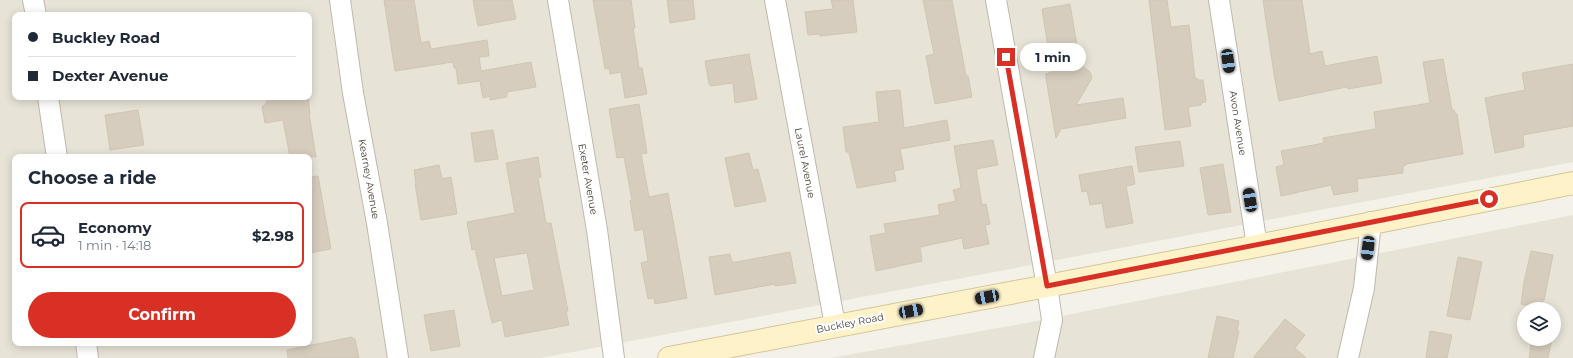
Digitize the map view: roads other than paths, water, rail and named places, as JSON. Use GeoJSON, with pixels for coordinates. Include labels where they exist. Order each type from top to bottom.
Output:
{"type":"FeatureCollection","features":[{"type":"Feature","properties":{"kind":"street"},"geometry":{"type":"LineString","coordinates":[[33,0],[35,12]]}},
{"type":"Feature","properties":{"kind":"street","name":"Kearney Avenue"},"geometry":{"type":"LineString","coordinates":[[340,0],[353,93],[377,223],[398,358]]}},
{"type":"Feature","properties":{"kind":"street","name":"Exeter Avenue"},"geometry":{"type":"LineString","coordinates":[[558,0],[597,230],[614,358]]}},
{"type":"Feature","properties":{"kind":"street","name":"Laurel Avenue"},"geometry":{"type":"LineString","coordinates":[[775,0],[836,326]]}},
{"type":"Feature","properties":{"kind":"street"},"geometry":{"type":"LineString","coordinates":[[996,0],[1052,320],[1044,358]]}},
{"type":"Feature","properties":{"kind":"street","name":"Avon Avenue"},"geometry":{"type":"LineString","coordinates":[[1219,0],[1257,246]]}},
{"type":"Feature","properties":{"kind":"street"},"geometry":{"type":"LineString","coordinates":[[48,100],[57,154]]}},
{"type":"Feature","properties":{"kind":"street","name":"Buckley Road"},"geometry":{"type":"LineString","coordinates":[[669,358],[746,350],[836,326],[1257,246],[1371,222],[1573,183]]}},
{"type":"Feature","properties":{"kind":"street"},"geometry":{"type":"LineString","coordinates":[[1348,358],[1364,288],[1371,222]]}},
{"type":"Feature","properties":{"kind":"street"},"geometry":{"type":"LineString","coordinates":[[86,346],[88,358]]}}]}
